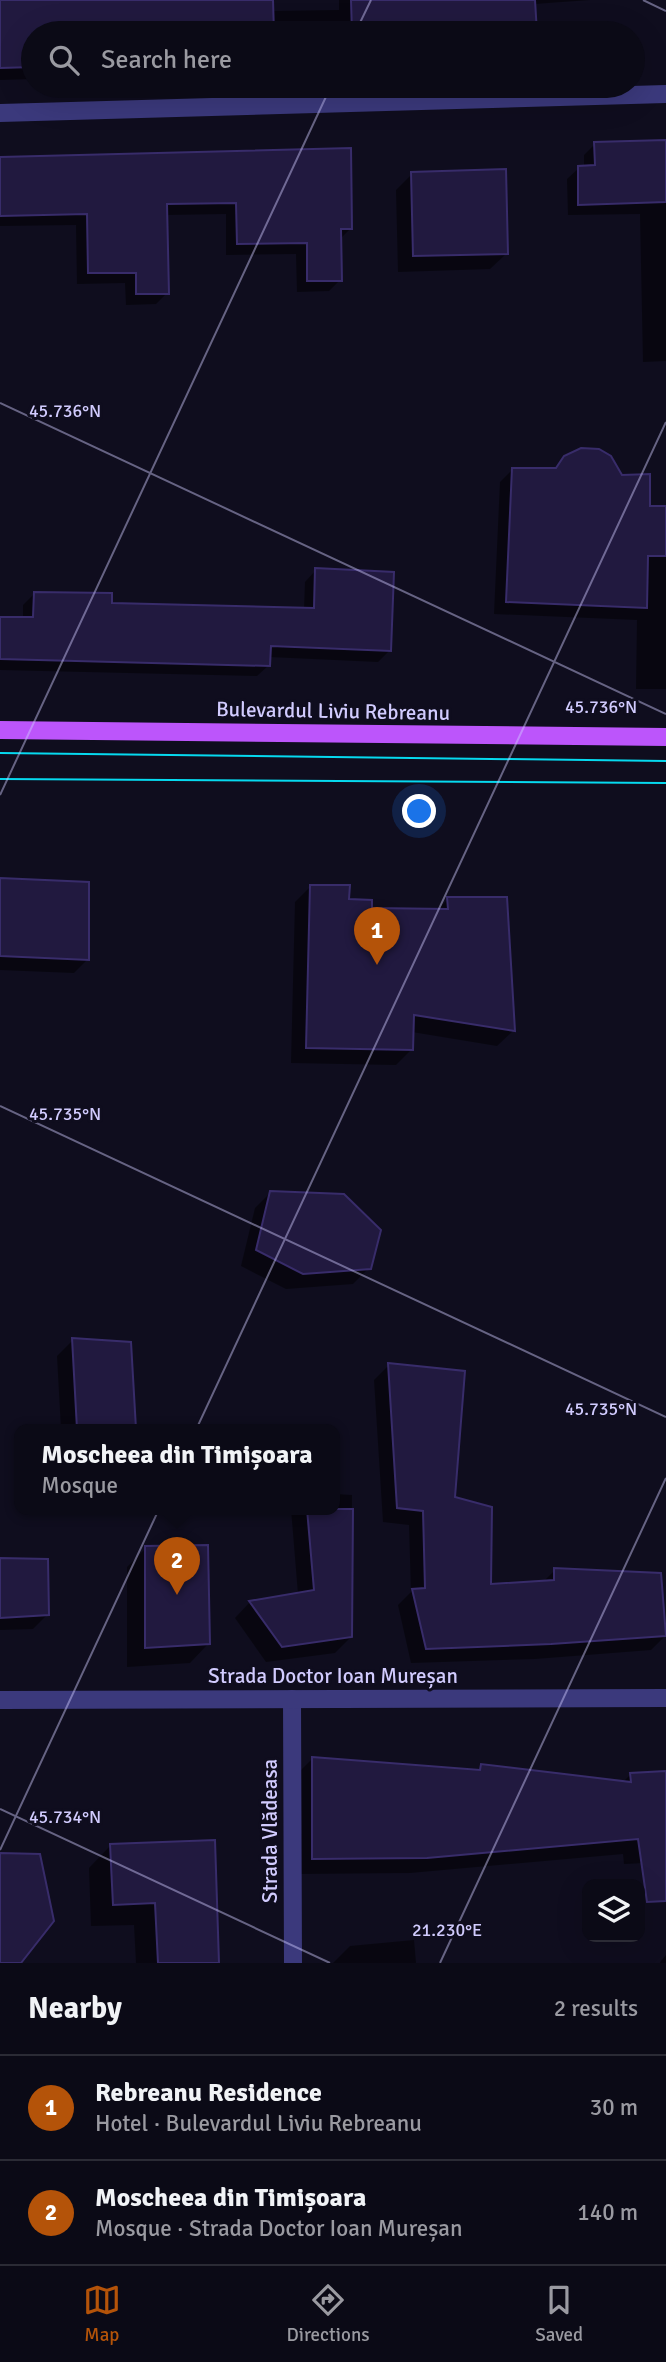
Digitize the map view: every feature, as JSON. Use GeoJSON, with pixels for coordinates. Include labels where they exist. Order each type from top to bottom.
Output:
{"type":"FeatureCollection","features":[{"type":"Feature","properties":{"kind":"main road","name":"Bulevardul Liviu Rebreanu"},"geometry":{"type":"LineString","coordinates":[[0,730],[666,737]]}},
{"type":"Feature","properties":{"kind":"street"},"geometry":{"type":"LineString","coordinates":[[645,95],[666,94]]}},
{"type":"Feature","properties":{"kind":"street"},"geometry":{"type":"LineString","coordinates":[[0,113],[526,98]]}},
{"type":"Feature","properties":{"kind":"street","name":"Strada Doctor Ioan Mureșan"},"geometry":{"type":"LineString","coordinates":[[0,1700],[666,1698]]}},
{"type":"Feature","properties":{"kind":"street","name":"Strada Vlădeasa"},"geometry":{"type":"LineString","coordinates":[[292,1699],[293,1963]]}},
{"type":"Feature","properties":{"kind":"building"},"geometry":{"type":"Polygon","coordinates":[[[0,0],[273,0],[274,21],[21,21],[21,67],[0,68],[0,0]]]}},
{"type":"Feature","properties":{"kind":"building"},"geometry":{"type":"Polygon","coordinates":[[[351,0],[535,0],[536,21],[352,21],[351,0]]]}},
{"type":"Feature","properties":{"kind":"building"},"geometry":{"type":"Polygon","coordinates":[[[666,140],[666,202],[578,205],[578,166],[595,165],[594,142],[666,140]]]}},
{"type":"Feature","properties":{"kind":"building"},"geometry":{"type":"Polygon","coordinates":[[[351,148],[352,229],[341,229],[342,281],[307,281],[307,243],[237,244],[236,203],[167,204],[169,294],[136,294],[136,273],[88,273],[87,214],[0,216],[0,157],[351,148]]]}},
{"type":"Feature","properties":{"kind":"building"},"geometry":{"type":"Polygon","coordinates":[[[506,169],[508,254],[413,256],[411,172],[506,169]]]}},
{"type":"Feature","properties":{"kind":"building"},"geometry":{"type":"Polygon","coordinates":[[[581,448],[599,449],[611,456],[622,475],[650,474],[650,506],[666,506],[666,556],[648,556],[647,608],[506,602],[512,468],[556,468],[564,456],[581,448]]]}},
{"type":"Feature","properties":{"kind":"building"},"geometry":{"type":"Polygon","coordinates":[[[315,568],[394,572],[391,651],[271,646],[270,666],[0,659],[0,617],[33,617],[34,592],[112,593],[112,603],[314,608],[315,568]]]}},
{"type":"Feature","properties":{"kind":"building"},"geometry":{"type":"Polygon","coordinates":[[[0,878],[89,882],[89,960],[0,956],[0,878]]]}},
{"type":"Feature","properties":{"kind":"building"},"geometry":{"type":"Polygon","coordinates":[[[310,885],[350,885],[349,899],[372,900],[372,908],[448,909],[447,897],[507,897],[515,1031],[414,1015],[413,1050],[306,1048],[310,885]]]}},
{"type":"Feature","properties":{"kind":"building"},"geometry":{"type":"Polygon","coordinates":[[[270,1191],[344,1194],[381,1230],[371,1269],[303,1274],[256,1250],[270,1191]]]}},
{"type":"Feature","properties":{"kind":"building"},"geometry":{"type":"Polygon","coordinates":[[[72,1338],[131,1342],[136,1424],[77,1424],[72,1338]]]}},
{"type":"Feature","properties":{"kind":"building"},"geometry":{"type":"Polygon","coordinates":[[[388,1363],[465,1371],[455,1497],[492,1507],[491,1584],[554,1580],[554,1568],[661,1573],[666,1636],[426,1649],[412,1589],[425,1588],[423,1511],[397,1508],[388,1363]]]}},
{"type":"Feature","properties":{"kind":"building"},"geometry":{"type":"Polygon","coordinates":[[[340,1509],[353,1509],[352,1637],[282,1647],[249,1601],[314,1590],[308,1515],[340,1515],[340,1509]]]}},
{"type":"Feature","properties":{"kind":"building"},"geometry":{"type":"Polygon","coordinates":[[[208,1545],[210,1644],[145,1648],[145,1546],[208,1545]]]}},
{"type":"Feature","properties":{"kind":"building"},"geometry":{"type":"Polygon","coordinates":[[[0,1558],[48,1559],[49,1615],[0,1618],[0,1558]]]}},
{"type":"Feature","properties":{"kind":"building"},"geometry":{"type":"Polygon","coordinates":[[[312,1757],[480,1770],[481,1764],[631,1782],[630,1773],[666,1771],[666,1901],[647,1902],[638,1839],[427,1858],[312,1859],[312,1757]]]}},
{"type":"Feature","properties":{"kind":"building"},"geometry":{"type":"Polygon","coordinates":[[[215,1840],[219,1963],[158,1963],[155,1903],[113,1905],[110,1844],[215,1840]]]}},
{"type":"Feature","properties":{"kind":"building"},"geometry":{"type":"Polygon","coordinates":[[[0,1853],[40,1854],[54,1921],[21,1963],[0,1963],[0,1853]]]}},
{"type":"Feature","properties":{"kind":"tram line"},"geometry":{"type":"LineString","coordinates":[[0,753],[666,761]]}},
{"type":"Feature","properties":{"kind":"tram line"},"geometry":{"type":"LineString","coordinates":[[0,779],[666,783]]}},
{"type":"Feature","properties":{"kind":"place","name":"Rebreanu Residence"},"geometry":{"type":"Point","coordinates":[377,965]}},
{"type":"Feature","properties":{"kind":"place","name":"Moscheea din Timișoara"},"geometry":{"type":"Point","coordinates":[177,1595]}}]}
